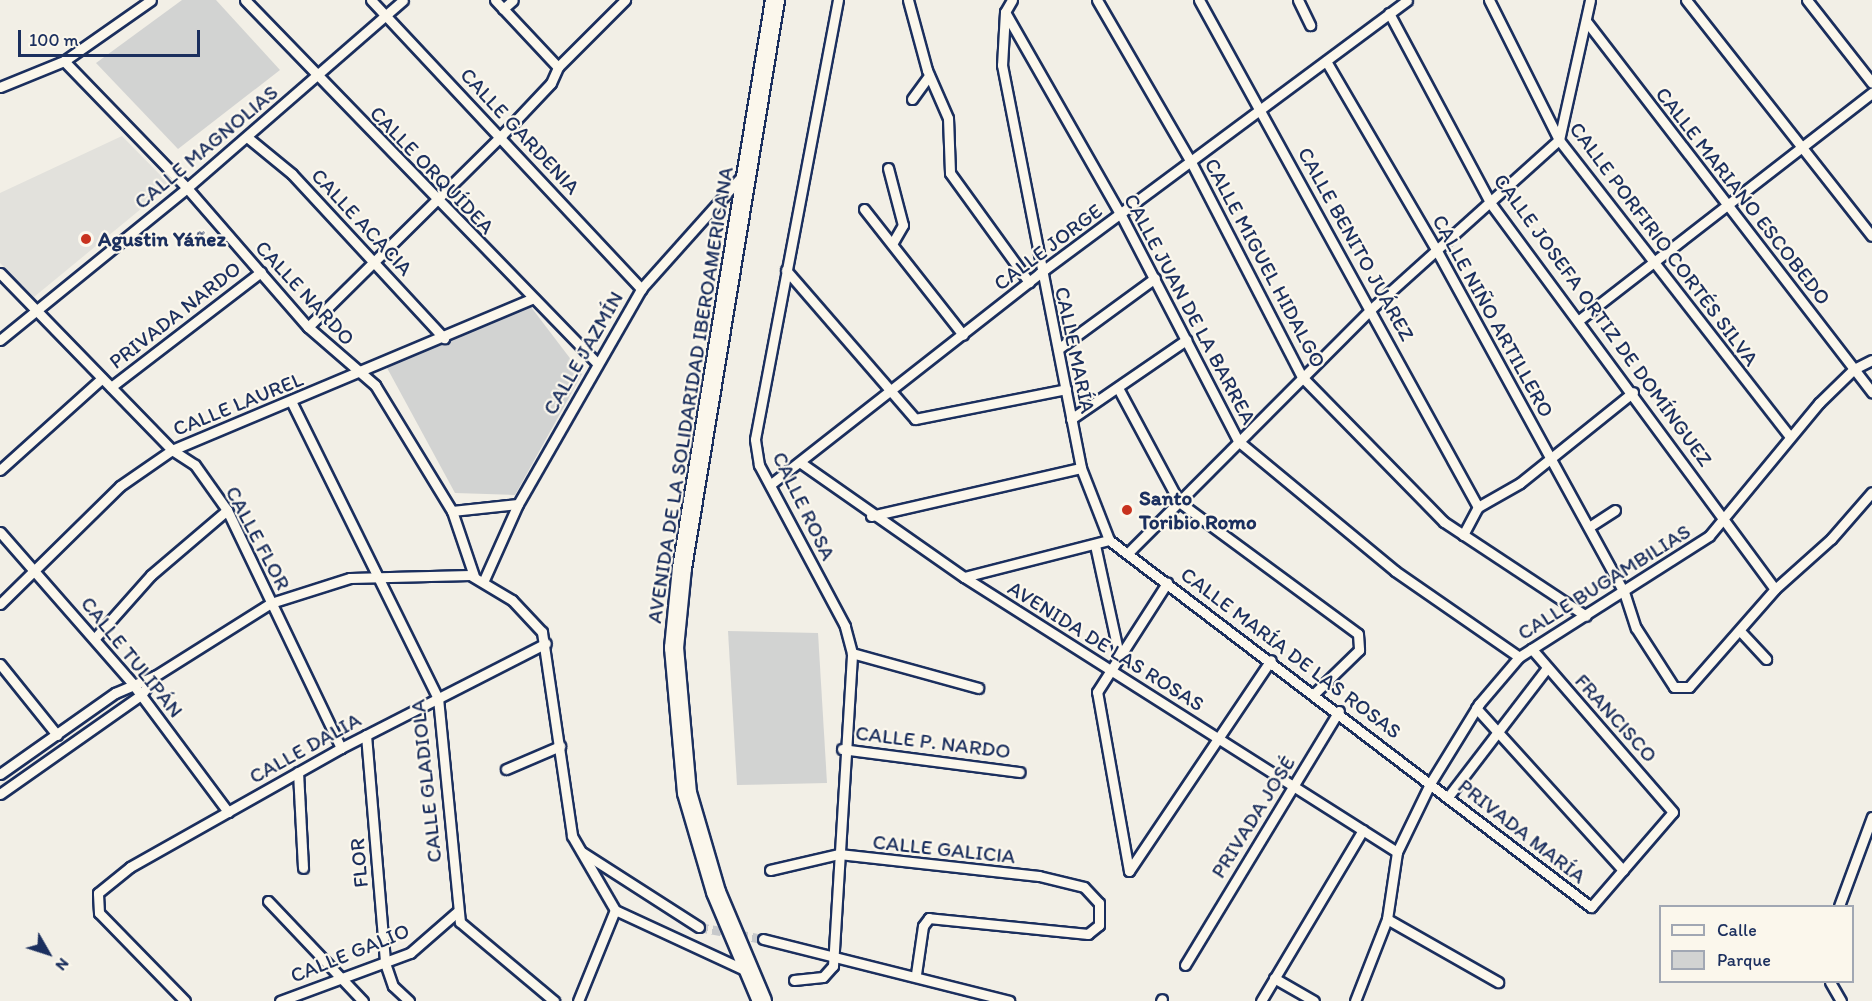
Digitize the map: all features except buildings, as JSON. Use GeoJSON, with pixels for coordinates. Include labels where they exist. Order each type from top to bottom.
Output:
{"type":"FeatureCollection","features":[{"type":"Feature","properties":{"kind":"highway","name":"AVENIDA DE LA SOLIDARIDAD IBEROAMERICANA"},"geometry":{"type":"LineString","coordinates":[[762,1001],[716,892],[687,793],[674,648],[686,545],[775,0]]}},
{"type":"Feature","properties":{"kind":"street"},"geometry":{"type":"LineString","coordinates":[[0,87],[64,61],[151,0]]}},
{"type":"Feature","properties":{"kind":"street","name":"CALLE ORQUÍDEA"},"geometry":{"type":"LineString","coordinates":[[245,0],[531,299],[596,362]]}},
{"type":"Feature","properties":{"kind":"street","name":"CALLE GARDENIA"},"geometry":{"type":"LineString","coordinates":[[371,0],[502,135],[641,289]]}},
{"type":"Feature","properties":{"kind":"street","name":"CALLE MAGNOLIAS"},"geometry":{"type":"LineString","coordinates":[[0,340],[37,313],[187,188],[403,0]]}},
{"type":"Feature","properties":{"kind":"street"},"geometry":{"type":"LineString","coordinates":[[495,0],[558,66]]}},
{"type":"Feature","properties":{"kind":"street"},"geometry":{"type":"LineString","coordinates":[[504,9],[513,0]]}},
{"type":"Feature","properties":{"kind":"street"},"geometry":{"type":"LineString","coordinates":[[308,327],[502,135],[551,83],[558,66],[625,0]]}},
{"type":"Feature","properties":{"kind":"street","name":"CALLE ROSA"},"geometry":{"type":"LineString","coordinates":[[834,956],[842,749],[852,653],[845,626],[759,465],[755,439],[838,0]]}},
{"type":"Feature","properties":{"kind":"street"},"geometry":{"type":"LineString","coordinates":[[908,0],[929,76],[948,118],[950,173],[1029,282]]}},
{"type":"Feature","properties":{"kind":"street","name":"CALLE MARÍA"},"geometry":{"type":"LineString","coordinates":[[1012,0],[1005,12],[1002,65],[1040,273],[1058,349],[1081,468],[1109,540]]}},
{"type":"Feature","properties":{"kind":"street","name":"CALLE MIGUEL HIDALGO"},"geometry":{"type":"LineString","coordinates":[[1097,0],[1191,162],[1302,377],[1462,536],[1586,616]]}},
{"type":"Feature","properties":{"kind":"street","name":"CALLE BENITO JUÁREZ"},"geometry":{"type":"LineString","coordinates":[[1199,0],[1479,507]]}},
{"type":"Feature","properties":{"kind":"street"},"geometry":{"type":"LineString","coordinates":[[1298,0],[1311,25]]}},
{"type":"Feature","properties":{"kind":"street","name":"CALLE JORGE"},"geometry":{"type":"LineString","coordinates":[[771,484],[892,392],[1040,273],[1121,215],[1407,0]]}},
{"type":"Feature","properties":{"kind":"street","name":"CALLE PORFIRIO CORTÉS SILVA"},"geometry":{"type":"LineString","coordinates":[[1489,0],[1559,140],[1790,437]]}},
{"type":"Feature","properties":{"kind":"street"},"geometry":{"type":"LineString","coordinates":[[964,577],[1109,540],[1128,553],[1371,309],[1491,204],[1559,140],[1590,0]]}},
{"type":"Feature","properties":{"kind":"street"},"geometry":{"type":"LineString","coordinates":[[1686,0],[1803,145],[1872,236]]}},
{"type":"Feature","properties":{"kind":"street"},"geometry":{"type":"LineString","coordinates":[[1807,0],[1872,83]]}},
{"type":"Feature","properties":{"kind":"street","name":"CALLE JUAN DE LA BARREA"},"geometry":{"type":"LineString","coordinates":[[1005,12],[1121,215],[1238,441],[1395,572],[1519,657]]}},
{"type":"Feature","properties":{"kind":"street","name":"CALLE JOSEFA ORTIZ DE DOMÍNGUEZ"},"geometry":{"type":"LineString","coordinates":[[1389,13],[1491,204],[1580,320],[1775,589]]}},
{"type":"Feature","properties":{"kind":"street","name":"CALLE MARIANO ESCOBEDO"},"geometry":{"type":"LineString","coordinates":[[1586,21],[1872,393]]}},
{"type":"Feature","properties":{"kind":"street","name":"CALLE NARDO"},"geometry":{"type":"LineString","coordinates":[[64,61],[187,188],[308,327],[375,385],[452,511],[474,576]]}},
{"type":"Feature","properties":{"kind":"street","name":"CALLE NIÑO ARTILLERO"},"geometry":{"type":"LineString","coordinates":[[1326,61],[1437,251],[1589,527],[1624,592],[1649,652],[1682,691],[1741,632]]}},
{"type":"Feature","properties":{"kind":"street"},"geometry":{"type":"LineString","coordinates":[[912,99],[929,76]]}},
{"type":"Feature","properties":{"kind":"street"},"geometry":{"type":"LineString","coordinates":[[1580,320],[1652,260],[1872,93]]}},
{"type":"Feature","properties":{"kind":"street","name":"CALLE ACACIA"},"geometry":{"type":"LineString","coordinates":[[246,137],[292,174],[444,338]]}},
{"type":"Feature","properties":{"kind":"street","name":"CALLE JAZMÍN"},"geometry":{"type":"LineString","coordinates":[[484,580],[518,504],[596,362],[641,289],[749,168]]}},
{"type":"Feature","properties":{"kind":"street"},"geometry":{"type":"LineString","coordinates":[[888,168],[903,225],[892,244]]}},
{"type":"Feature","properties":{"kind":"street"},"geometry":{"type":"LineString","coordinates":[[864,209],[963,335]]}},
{"type":"Feature","properties":{"kind":"street"},"geometry":{"type":"LineString","coordinates":[[786,270],[915,419],[924,420],[1066,389]]}},
{"type":"Feature","properties":{"kind":"street","name":"PRIVADA NARDO"},"geometry":{"type":"LineString","coordinates":[[111,387],[261,272]]}},
{"type":"Feature","properties":{"kind":"street","name":"CALLE FLOR"},"geometry":{"type":"LineString","coordinates":[[0,273],[172,450],[195,465],[227,510],[341,748]]}},
{"type":"Feature","properties":{"kind":"street"},"geometry":{"type":"LineString","coordinates":[[1058,349],[1155,278]]}},
{"type":"Feature","properties":{"kind":"street","name":"CALLE LAUREL"},"geometry":{"type":"LineString","coordinates":[[0,604],[120,486],[172,450],[292,403],[360,371],[444,338],[531,299]]}},
{"type":"Feature","properties":{"kind":"street"},"geometry":{"type":"LineString","coordinates":[[1071,419],[1186,340]]}},
{"type":"Feature","properties":{"kind":"street","name":"CALLE BUGAMBILIAS"},"geometry":{"type":"LineString","coordinates":[[1355,1001],[1387,919],[1397,852],[1431,782],[1476,708],[1519,657],[1683,556],[1725,519],[1790,437],[1854,369],[1872,360]]}},
{"type":"Feature","properties":{"kind":"street"},"geometry":{"type":"LineString","coordinates":[[0,470],[102,378]]}},
{"type":"Feature","properties":{"kind":"street"},"geometry":{"type":"LineString","coordinates":[[1118,387],[1179,502],[1358,634],[1359,650],[1315,693]]}},
{"type":"Feature","properties":{"kind":"street"},"geometry":{"type":"LineString","coordinates":[[1462,536],[1479,507],[1551,459],[1633,392]]}},
{"type":"Feature","properties":{"kind":"street","name":"CALLE GLADIOLA"},"geometry":{"type":"LineString","coordinates":[[292,403],[438,698],[458,912]]}},
{"type":"Feature","properties":{"kind":"street","name":"AVENIDA DE LAS ROSAS"},"geometry":{"type":"LineString","coordinates":[[801,463],[871,516],[964,577],[1397,852]]}},
{"type":"Feature","properties":{"kind":"street"},"geometry":{"type":"LineString","coordinates":[[871,516],[1081,468]]}},
{"type":"Feature","properties":{"kind":"street"},"geometry":{"type":"LineString","coordinates":[[1766,659],[1741,632],[1775,589],[1831,540],[1872,492]]}},
{"type":"Feature","properties":{"kind":"street"},"geometry":{"type":"LineString","coordinates":[[452,511],[518,504]]}},
{"type":"Feature","properties":{"kind":"street"},"geometry":{"type":"LineString","coordinates":[[95,638],[151,575],[227,510]]}},
{"type":"Feature","properties":{"kind":"street"},"geometry":{"type":"LineString","coordinates":[[1589,527],[1615,510]]}},
{"type":"Feature","properties":{"kind":"street","name":"CALLE TULIPÁN"},"geometry":{"type":"LineString","coordinates":[[0,532],[36,568],[132,683],[228,812]]}},
{"type":"Feature","properties":{"kind":"street"},"geometry":{"type":"LineString","coordinates":[[1095,545],[1119,655]]}},
{"type":"Feature","properties":{"kind":"street","name":"CALLE MARÍA DE LAS ROSAS"},"geometry":{"type":"LineString","coordinates":[[1128,553],[1431,782]]}},
{"type":"Feature","properties":{"kind":"street"},"geometry":{"type":"LineString","coordinates":[[0,774],[132,683],[155,676],[271,603],[350,578],[381,580],[474,576],[484,580],[535,620],[546,643],[572,836],[615,910],[748,971]]}},
{"type":"Feature","properties":{"kind":"street"},"geometry":{"type":"LineString","coordinates":[[1167,582],[1109,668],[1095,705],[1129,871],[1271,660]]}},
{"type":"Feature","properties":{"kind":"street","name":"CALLE DALIA"},"geometry":{"type":"LineString","coordinates":[[185,1001],[99,912],[95,902],[98,893],[130,867],[341,748],[546,643]]}},
{"type":"Feature","properties":{"kind":"street","name":"FRANCISCO"},"geometry":{"type":"LineString","coordinates":[[1532,649],[1673,812],[1623,870]]}},
{"type":"Feature","properties":{"kind":"street"},"geometry":{"type":"LineString","coordinates":[[852,653],[978,688]]}},
{"type":"Feature","properties":{"kind":"street"},"geometry":{"type":"LineString","coordinates":[[0,664],[57,735]]}},
{"type":"Feature","properties":{"kind":"street"},"geometry":{"type":"LineString","coordinates":[[1449,797],[1547,669]]}},
{"type":"Feature","properties":{"kind":"street"},"geometry":{"type":"LineString","coordinates":[[0,794],[141,695],[155,676]]}},
{"type":"Feature","properties":{"kind":"street"},"geometry":{"type":"LineString","coordinates":[[1476,708],[1623,870]]}},
{"type":"Feature","properties":{"kind":"street","name":"PRIVADA JOSÉ"},"geometry":{"type":"LineString","coordinates":[[1185,965],[1339,711]]}},
{"type":"Feature","properties":{"kind":"street","name":"FLOR"},"geometry":{"type":"LineString","coordinates":[[366,735],[385,963],[393,986],[410,1001]]}},
{"type":"Feature","properties":{"kind":"street"},"geometry":{"type":"LineString","coordinates":[[506,769],[560,746]]}},
{"type":"Feature","properties":{"kind":"street","name":"CALLE P. NARDO"},"geometry":{"type":"LineString","coordinates":[[842,749],[1020,772]]}},
{"type":"Feature","properties":{"kind":"street"},"geometry":{"type":"LineString","coordinates":[[298,772],[303,868]]}},
{"type":"Feature","properties":{"kind":"street","name":"PRIVADA MARÍA"},"geometry":{"type":"LineString","coordinates":[[1431,782],[1592,907],[1623,870]]}},
{"type":"Feature","properties":{"kind":"street"},"geometry":{"type":"LineString","coordinates":[[1839,905],[1872,817]]}},
{"type":"Feature","properties":{"kind":"street"},"geometry":{"type":"LineString","coordinates":[[1261,1001],[1363,830]]}},
{"type":"Feature","properties":{"kind":"street"},"geometry":{"type":"LineString","coordinates":[[579,850],[699,927]]}},
{"type":"Feature","properties":{"kind":"street","name":"CALLE GALICIA"},"geometry":{"type":"LineString","coordinates":[[770,870],[838,854],[1039,876],[1084,887],[1099,903],[1099,925],[1088,934],[929,918],[923,926],[916,974]]}},
{"type":"Feature","properties":{"kind":"street"},"geometry":{"type":"LineString","coordinates":[[268,901],[363,1001]]}},
{"type":"Feature","properties":{"kind":"street"},"geometry":{"type":"LineString","coordinates":[[578,1001],[615,910]]}},
{"type":"Feature","properties":{"kind":"street"},"geometry":{"type":"LineString","coordinates":[[458,912],[468,930],[554,1001]]}},
{"type":"Feature","properties":{"kind":"street","name":"CALLE GALIO"},"geometry":{"type":"LineString","coordinates":[[280,1001],[341,976],[385,963],[429,940],[458,912]]}},
{"type":"Feature","properties":{"kind":"street"},"geometry":{"type":"LineString","coordinates":[[1387,919],[1498,982]]}},
{"type":"Feature","properties":{"kind":"street"},"geometry":{"type":"LineString","coordinates":[[764,939],[916,974],[1009,1001]]}},
{"type":"Feature","properties":{"kind":"street"},"geometry":{"type":"LineString","coordinates":[[794,980],[823,977],[834,956]]}},
{"type":"Feature","properties":{"kind":"street"},"geometry":{"type":"LineString","coordinates":[[1274,978],[1314,1001]]}},
{"type":"Feature","properties":{"kind":"street"},"geometry":{"type":"LineString","coordinates":[[1831,983],[1841,1001]]}},
{"type":"Feature","properties":{"kind":"shaded area"},"geometry":{"type":"Polygon","coordinates":[[[122,136],[170,185],[34,297],[0,263],[0,193],[122,136]]]}},
{"type":"Feature","properties":{"kind":"green space"},"geometry":{"type":"Polygon","coordinates":[[[182,0],[216,0],[280,70],[178,149],[96,63],[182,0]]]}},
{"type":"Feature","properties":{"kind":"green space"},"geometry":{"type":"Polygon","coordinates":[[[531,307],[582,374],[515,495],[455,493],[386,366],[531,307]]]}},
{"type":"Feature","properties":{"kind":"green space"},"geometry":{"type":"Polygon","coordinates":[[[728,631],[818,633],[827,783],[737,785],[728,631]]]}},
{"type":"Feature","properties":{"kind":"tunnel"},"geometry":{"type":"LineString","coordinates":[[699,927],[763,939]]}},
{"type":"Feature","properties":{"kind":"place","name":"Agustin Yáñez"},"geometry":{"type":"Point","coordinates":[86,239]}},
{"type":"Feature","properties":{"kind":"place","name":"Santo Toribio Romo"},"geometry":{"type":"Point","coordinates":[1127,510]}}]}
